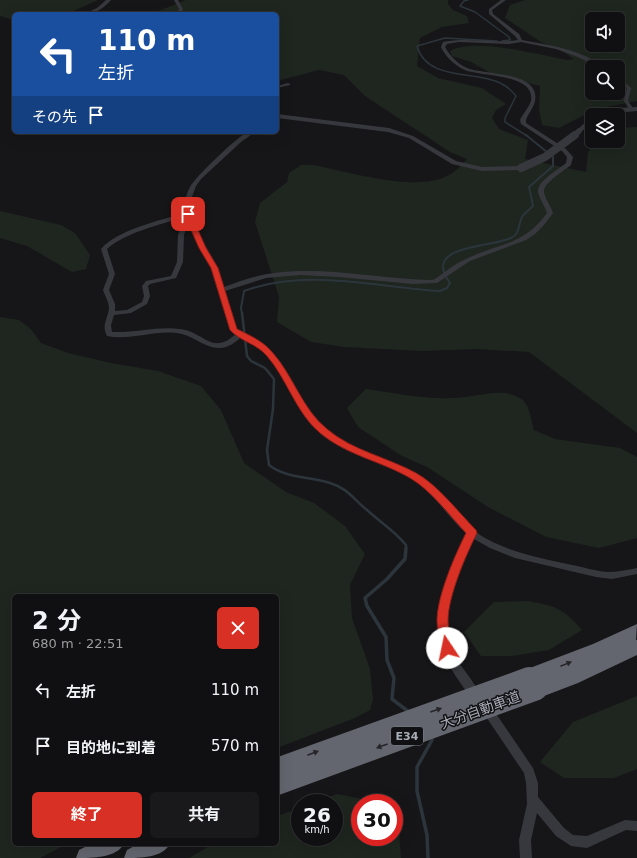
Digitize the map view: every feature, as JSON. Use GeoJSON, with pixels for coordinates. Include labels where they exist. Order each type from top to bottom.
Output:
{"type":"FeatureCollection","features":[{"type":"Feature","properties":{"kind":"highway","name":"大分自動車道"},"geometry":{"type":"LineString","coordinates":[[279,784],[533,684],[637,631]]}},
{"type":"Feature","properties":{"kind":"highway","name":"大分自動車道"},"geometry":{"type":"LineString","coordinates":[[279,767],[533,684],[571,677],[637,647]]}},
{"type":"Feature","properties":{"kind":"highway"},"geometry":{"type":"LineString","coordinates":[[87,858],[109,846]]}},
{"type":"Feature","properties":{"kind":"highway"},"geometry":{"type":"LineString","coordinates":[[135,858],[156,846]]}},
{"type":"Feature","properties":{"kind":"street"},"geometry":{"type":"LineString","coordinates":[[91,12],[98,9],[109,0]]}},
{"type":"Feature","properties":{"kind":"street"},"geometry":{"type":"LineString","coordinates":[[176,0],[181,9],[180,12]]}},
{"type":"Feature","properties":{"kind":"street"},"geometry":{"type":"LineString","coordinates":[[504,0],[493,6],[490,10],[490,14],[517,35],[521,40]]}},
{"type":"Feature","properties":{"kind":"street"},"geometry":{"type":"LineString","coordinates":[[222,290],[264,277],[296,273],[333,274],[396,282],[432,282],[437,281],[466,261],[504,248],[528,237],[545,222],[550,214],[549,204],[541,190],[541,186],[546,181],[559,174],[569,164],[570,157],[564,150],[524,124],[523,120],[533,101],[532,91],[528,86],[515,78],[466,69],[443,50],[445,43],[509,43],[521,40],[557,48],[588,60]]}},
{"type":"Feature","properties":{"kind":"street"},"geometry":{"type":"LineString","coordinates":[[279,86],[288,84]]}},
{"type":"Feature","properties":{"kind":"street"},"geometry":{"type":"LineString","coordinates":[[625,84],[629,88],[626,101],[634,108]]}},
{"type":"Feature","properties":{"kind":"street"},"geometry":{"type":"LineString","coordinates":[[279,116],[389,130],[411,137],[438,155],[454,163],[482,169],[521,168],[536,164],[559,149],[585,125]]}},
{"type":"Feature","properties":{"kind":"street"},"geometry":{"type":"LineString","coordinates":[[249,134],[239,141],[199,178],[193,186],[186,204],[188,214],[203,248],[215,268],[234,330],[254,341],[269,353],[281,369],[304,408],[322,430],[334,439],[363,454],[402,470],[418,479],[472,533],[486,542],[512,553],[604,575],[637,571]]}},
{"type":"Feature","properties":{"kind":"street"},"geometry":{"type":"LineString","coordinates":[[111,313],[130,312],[145,303],[146,296],[144,286],[148,282],[174,277],[180,262],[181,235],[188,214]]}},
{"type":"Feature","properties":{"kind":"street"},"geometry":{"type":"LineString","coordinates":[[188,214],[131,233],[106,245],[104,252],[112,274],[106,290],[111,302],[108,330],[110,334],[125,335],[179,331],[189,333],[213,345],[220,346],[230,343],[240,334]]}},
{"type":"Feature","properties":{"kind":"street"},"geometry":{"type":"LineString","coordinates":[[472,533],[460,557],[444,608],[444,636],[447,648],[457,669],[529,771],[532,783],[533,804],[525,840],[526,858]]}},
{"type":"Feature","properties":{"kind":"street"},"geometry":{"type":"LineString","coordinates":[[532,798],[560,832],[571,840],[587,842],[625,825],[637,826]]}},
{"type":"Feature","properties":{"kind":"shaded area"},"geometry":{"type":"Polygon","coordinates":[[[0,0],[98,0],[71,12],[12,12],[12,19],[0,16],[0,0]]]}},
{"type":"Feature","properties":{"kind":"shaded area"},"geometry":{"type":"Polygon","coordinates":[[[186,0],[448,0],[448,4],[453,10],[467,16],[469,23],[442,27],[420,38],[417,66],[438,78],[482,88],[506,104],[496,110],[492,118],[499,129],[528,140],[525,159],[586,172],[588,152],[591,148],[625,148],[625,128],[637,127],[637,433],[529,352],[476,349],[423,351],[344,347],[311,342],[277,322],[279,297],[255,222],[260,203],[287,182],[289,173],[301,165],[314,165],[384,180],[421,182],[437,180],[451,174],[467,159],[450,152],[365,96],[344,75],[319,70],[279,80],[279,12],[156,12],[186,0]]]}},
{"type":"Feature","properties":{"kind":"shaded area"},"geometry":{"type":"Polygon","coordinates":[[[525,0],[637,0],[637,101],[601,108],[585,108],[585,115],[559,128],[542,125],[539,109],[540,86],[492,74],[471,62],[452,56],[450,51],[461,47],[490,46],[525,51],[568,60],[574,59],[562,51],[541,42],[505,18],[510,5],[525,0]]]}},
{"type":"Feature","properties":{"kind":"shaded area"},"geometry":{"type":"Polygon","coordinates":[[[0,211],[61,225],[75,233],[90,255],[86,269],[72,272],[27,246],[0,238],[0,211]]]}},
{"type":"Feature","properties":{"kind":"shaded area"},"geometry":{"type":"Polygon","coordinates":[[[0,317],[19,320],[31,329],[41,343],[68,353],[111,363],[158,371],[201,386],[221,410],[244,463],[286,492],[314,503],[345,526],[365,554],[350,585],[352,618],[370,669],[373,699],[370,710],[355,718],[279,747],[279,594],[12,594],[12,846],[63,846],[40,858],[0,858],[0,317]]]}},
{"type":"Feature","properties":{"kind":"shaded area"},"geometry":{"type":"Polygon","coordinates":[[[366,389],[432,398],[459,398],[496,393],[514,395],[523,400],[526,404],[530,412],[534,430],[555,439],[620,448],[637,457],[637,538],[599,548],[546,537],[488,507],[427,467],[402,456],[358,427],[347,408],[366,389]]]}},
{"type":"Feature","properties":{"kind":"shaded area"},"geometry":{"type":"Polygon","coordinates":[[[528,601],[552,607],[564,612],[582,630],[549,650],[512,656],[481,656],[464,632],[494,602],[528,601]]]}},
{"type":"Feature","properties":{"kind":"shaded area"},"geometry":{"type":"Polygon","coordinates":[[[637,696],[637,769],[614,778],[564,778],[540,762],[573,722],[637,696]]]}},
{"type":"Feature","properties":{"kind":"shaded area"},"geometry":{"type":"Polygon","coordinates":[[[343,795],[351,797],[351,846],[400,846],[401,858],[189,858],[210,846],[279,846],[279,815],[291,811],[291,846],[343,846],[343,795]]]}},
{"type":"Feature","properties":{"kind":"waterway"},"geometry":{"type":"LineString","coordinates":[[468,0],[464,1],[460,6],[475,12],[509,37],[510,40],[502,41]]}},
{"type":"Feature","properties":{"kind":"waterway"},"geometry":{"type":"LineString","coordinates":[[497,41],[445,38],[417,46],[422,57],[431,65],[454,73],[492,80],[508,88],[516,96],[505,118],[505,122],[527,136]]}},
{"type":"Feature","properties":{"kind":"waterway"},"geometry":{"type":"LineString","coordinates":[[242,314],[241,308],[244,291],[268,284],[316,280],[366,283],[440,291],[447,288],[450,283],[443,270],[444,261],[451,254],[475,246],[511,238],[516,234],[522,217],[533,206],[529,187],[553,166],[553,157],[526,135]]}},
{"type":"Feature","properties":{"kind":"waterway"},"geometry":{"type":"LineString","coordinates":[[242,313],[247,356],[251,361],[265,368],[274,379],[273,409],[267,450],[269,465],[283,473],[330,483],[342,488],[397,535],[406,545],[406,548]]}},
{"type":"Feature","properties":{"kind":"waterway"},"geometry":{"type":"LineString","coordinates":[[406,548],[405,559],[387,579],[365,598],[367,606],[386,637],[387,660],[394,678],[392,699],[409,712]]}},
{"type":"Feature","properties":{"kind":"waterway"},"geometry":{"type":"LineString","coordinates":[[428,858],[427,835],[417,791],[417,767],[432,740],[432,736]]}},
{"type":"Feature","properties":{"kind":"route"},"geometry":{"type":"LineString","coordinates":[[188,214],[192,227],[215,268],[234,330],[254,341],[269,353],[281,369],[312,419],[322,430],[334,439],[363,454],[414,476],[432,491],[472,533],[454,572],[444,608],[444,636],[447,648]]}}]}
